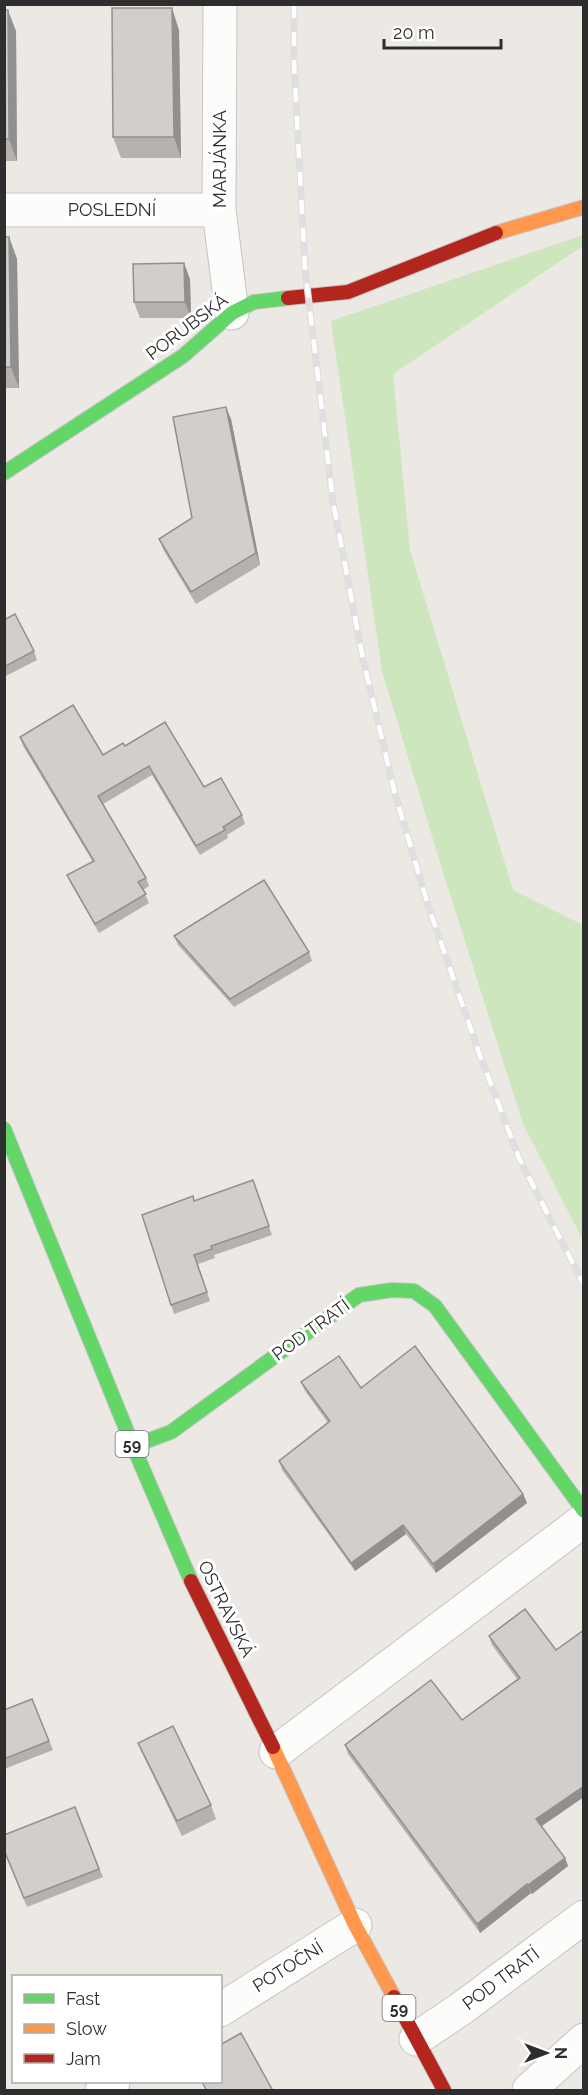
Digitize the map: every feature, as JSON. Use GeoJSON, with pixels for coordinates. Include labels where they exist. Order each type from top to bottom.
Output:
{"type":"FeatureCollection","features":[{"type":"Feature","properties":{"kind":"street","name":"MARJÁNKA"},"geometry":{"type":"LineString","coordinates":[[220,4],[219,210],[232,313]]}},
{"type":"Feature","properties":{"kind":"street","name":"PORUBSKÁ"},"geometry":{"type":"LineString","coordinates":[[4,473],[183,356],[232,313],[254,302],[348,292],[485,236],[584,207]]}},
{"type":"Feature","properties":{"kind":"street","name":"POSLEDNÍ"},"geometry":{"type":"LineString","coordinates":[[4,210],[219,210]]}},
{"type":"Feature","properties":{"kind":"street","name":"OSTRAVSKÁ"},"geometry":{"type":"LineString","coordinates":[[4,1130],[133,1446],[200,1602],[276,1752],[355,1925],[444,2091]]}},
{"type":"Feature","properties":{"kind":"street","name":"POD TRATÍ"},"geometry":{"type":"LineString","coordinates":[[133,1446],[171,1432],[359,1295],[392,1290],[414,1291],[435,1306],[584,1511]]}},
{"type":"Feature","properties":{"kind":"street"},"geometry":{"type":"LineString","coordinates":[[276,1752],[584,1520]]}},
{"type":"Feature","properties":{"kind":"street","name":"POD TRATÍ"},"geometry":{"type":"LineString","coordinates":[[416,2039],[462,2008],[584,1917]]}},
{"type":"Feature","properties":{"kind":"street","name":"POTOČNÍ"},"geometry":{"type":"LineString","coordinates":[[222,2009],[355,1925]]}},
{"type":"Feature","properties":{"kind":"street"},"geometry":{"type":"LineString","coordinates":[[529,2091],[584,2040]]}},
{"type":"Feature","properties":{"kind":"green space"},"geometry":{"type":"Polygon","coordinates":[[[583,235],[583,246],[393,374],[410,550],[513,890],[583,925],[583,1240],[523,1124],[382,671],[331,321],[583,235]]]}},
{"type":"Feature","properties":{"kind":"building"},"geometry":{"type":"Polygon","coordinates":[[[112,8],[172,8],[174,137],[113,137],[112,8]]]}},
{"type":"Feature","properties":{"kind":"building"},"geometry":{"type":"Polygon","coordinates":[[[4,10],[8,10],[9,139],[4,139],[4,10]]]}},
{"type":"Feature","properties":{"kind":"building"},"geometry":{"type":"Polygon","coordinates":[[[4,237],[9,237],[11,367],[4,367],[4,237]]]}},
{"type":"Feature","properties":{"kind":"building"},"geometry":{"type":"Polygon","coordinates":[[[184,263],[185,302],[134,302],[133,264],[184,263]]]}},
{"type":"Feature","properties":{"kind":"building"},"geometry":{"type":"Polygon","coordinates":[[[226,407],[256,553],[191,592],[159,539],[192,518],[173,417],[226,407]]]}},
{"type":"Feature","properties":{"kind":"building"},"geometry":{"type":"Polygon","coordinates":[[[15,614],[34,651],[4,667],[4,620],[15,614]]]}},
{"type":"Feature","properties":{"kind":"building"},"geometry":{"type":"Polygon","coordinates":[[[73,705],[103,755],[123,743],[125,746],[165,722],[204,787],[221,778],[242,815],[223,827],[225,830],[196,846],[149,766],[98,796],[146,878],[138,882],[146,894],[95,924],[67,875],[94,861],[20,737],[73,705]]]}},
{"type":"Feature","properties":{"kind":"building"},"geometry":{"type":"Polygon","coordinates":[[[264,880],[309,952],[230,999],[174,936],[264,880]]]}},
{"type":"Feature","properties":{"kind":"building"},"geometry":{"type":"Polygon","coordinates":[[[253,1180],[269,1226],[211,1246],[212,1249],[194,1255],[207,1292],[171,1305],[142,1215],[193,1196],[194,1201],[253,1180]]]}},
{"type":"Feature","properties":{"kind":"building"},"geometry":{"type":"Polygon","coordinates":[[[415,1346],[523,1494],[433,1564],[403,1525],[351,1563],[279,1461],[330,1421],[301,1382],[339,1356],[361,1388],[415,1346]]]}},
{"type":"Feature","properties":{"kind":"building"},"geometry":{"type":"Polygon","coordinates":[[[525,1609],[556,1650],[584,1630],[584,1786],[536,1819],[565,1858],[527,1884],[477,1924],[345,1745],[431,1680],[462,1720],[520,1678],[489,1636],[525,1609]]]}},
{"type":"Feature","properties":{"kind":"building"},"geometry":{"type":"Polygon","coordinates":[[[32,1699],[49,1741],[4,1759],[4,1710],[32,1699]]]}},
{"type":"Feature","properties":{"kind":"building"},"geometry":{"type":"Polygon","coordinates":[[[173,1726],[211,1805],[177,1821],[138,1743],[173,1726]]]}},
{"type":"Feature","properties":{"kind":"building"},"geometry":{"type":"Polygon","coordinates":[[[75,1807],[99,1869],[24,1898],[4,1850],[4,1835],[75,1807]]]}},
{"type":"Feature","properties":{"kind":"building"},"geometry":{"type":"Polygon","coordinates":[[[241,2033],[273,2091],[207,2091],[203,2083],[222,2083],[222,2044],[241,2033]]]}},
{"type":"Feature","properties":{"kind":"railway"},"geometry":{"type":"LineString","coordinates":[[294,4],[294,62],[305,269],[333,502],[363,659],[395,794],[429,908],[478,1050],[519,1158],[584,1285]]}},
{"type":"Feature","properties":{"kind":"traffic: fast"},"geometry":{"type":"LineString","coordinates":[[4,473],[183,356],[232,313],[254,302],[288,298]]}},
{"type":"Feature","properties":{"kind":"traffic: fast"},"geometry":{"type":"LineString","coordinates":[[4,1129],[133,1446],[191,1581]]}},
{"type":"Feature","properties":{"kind":"traffic: fast"},"geometry":{"type":"LineString","coordinates":[[133,1446],[171,1432],[359,1295],[392,1290],[414,1291],[435,1306],[584,1511]]}},
{"type":"Feature","properties":{"kind":"traffic: slow"},"geometry":{"type":"LineString","coordinates":[[496,233],[584,207]]}},
{"type":"Feature","properties":{"kind":"traffic: slow"},"geometry":{"type":"LineString","coordinates":[[273,1747],[355,1925],[394,1997]]}},
{"type":"Feature","properties":{"kind":"traffic: jam"},"geometry":{"type":"LineString","coordinates":[[288,298],[348,292],[496,233]]}},
{"type":"Feature","properties":{"kind":"traffic: jam"},"geometry":{"type":"LineString","coordinates":[[191,1581],[273,1747]]}},
{"type":"Feature","properties":{"kind":"traffic: jam"},"geometry":{"type":"LineString","coordinates":[[394,1997],[444,2090]]}}]}
